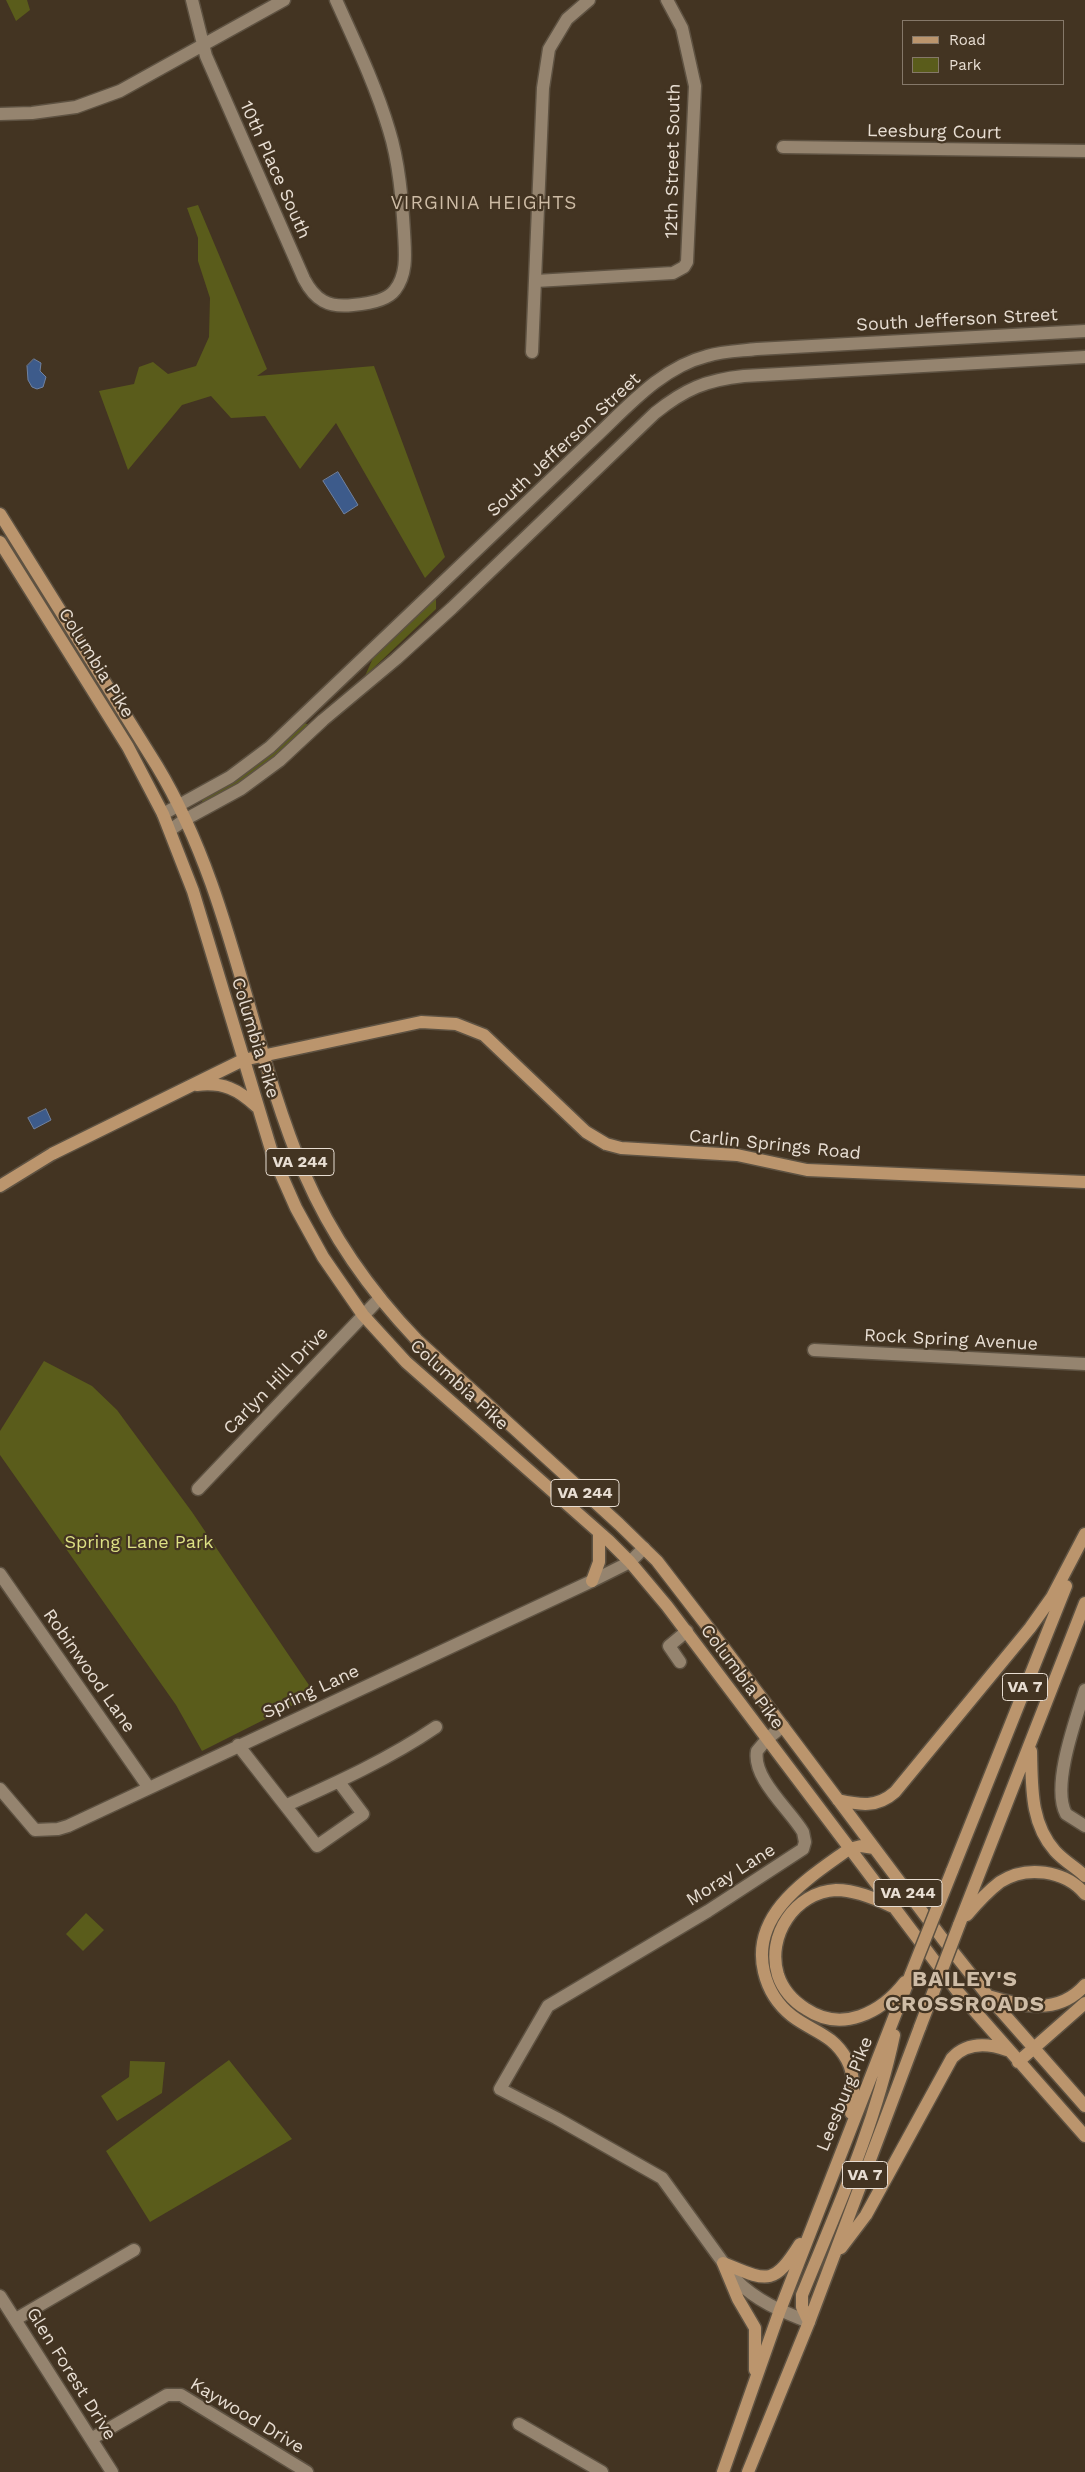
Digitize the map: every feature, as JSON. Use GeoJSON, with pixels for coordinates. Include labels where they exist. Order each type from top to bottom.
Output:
{"type":"FeatureCollection","features":[{"type":"Feature","properties":{"kind":"main road","name":"Columbia Pike"},"geometry":{"type":"LineString","coordinates":[[0,514],[150,755],[186,819],[223,917],[290,1136],[309,1184],[344,1249],[404,1327],[445,1367],[644,1548],[683,1593],[874,1848],[988,1996],[1085,2106]]}},
{"type":"Feature","properties":{"kind":"main road","name":"Columbia Pike"},"geometry":{"type":"LineString","coordinates":[[0,542],[128,747],[170,830],[193,891],[243,1060],[276,1162],[300,1216],[329,1266],[364,1315],[414,1370],[600,1533],[630,1562],[687,1632],[958,1992],[1007,2050],[1085,2136]]}},
{"type":"Feature","properties":{"kind":"main road","name":"Carlin Springs Road"},"geometry":{"type":"LineString","coordinates":[[0,1186],[45,1158],[243,1060],[395,1026],[421,1022],[456,1024],[484,1035],[586,1132],[606,1144],[621,1148],[737,1155],[808,1170],[1085,1182]]}},
{"type":"Feature","properties":{"kind":"main road"},"geometry":{"type":"LineString","coordinates":[[191,1085],[214,1084],[227,1086],[243,1094],[258,1107]]}},
{"type":"Feature","properties":{"kind":"main road"},"geometry":{"type":"LineString","coordinates":[[592,1581],[599,1562],[600,1533]]}},
{"type":"Feature","properties":{"kind":"main road"},"geometry":{"type":"LineString","coordinates":[[838,1800],[872,1805],[885,1800],[895,1792],[1030,1628],[1052,1597],[1085,1534]]}},
{"type":"Feature","properties":{"kind":"main road","name":"VA 7"},"geometry":{"type":"LineString","coordinates":[[898,1999],[911,1974],[1085,1538]]}},
{"type":"Feature","properties":{"kind":"main road","name":"VA 7"},"geometry":{"type":"LineString","coordinates":[[748,2472],[834,2258],[959,1925],[1085,1603]]}},
{"type":"Feature","properties":{"kind":"main road"},"geometry":{"type":"LineString","coordinates":[[1031,1745],[1034,1806],[1043,1834],[1060,1856],[1085,1876]]}},
{"type":"Feature","properties":{"kind":"main road"},"geometry":{"type":"LineString","coordinates":[[850,2125],[853,2082],[848,2061],[830,2039],[793,2017],[782,2007],[768,1984],[762,1958],[765,1932],[778,1907],[788,1897],[849,1849],[861,1846],[874,1848]]}},
{"type":"Feature","properties":{"kind":"main road"},"geometry":{"type":"LineString","coordinates":[[959,1925],[982,1897],[1001,1882],[1014,1876],[1027,1873],[1051,1874],[1074,1883],[1085,1894]]}},
{"type":"Feature","properties":{"kind":"main road"},"geometry":{"type":"LineString","coordinates":[[893,1907],[850,1891],[820,1893],[804,1901],[784,1922],[776,1945],[775,1958],[778,1974],[789,1995],[803,2008],[822,2017],[833,2020],[856,2019],[898,1999]]}},
{"type":"Feature","properties":{"kind":"main road"},"geometry":{"type":"LineString","coordinates":[[988,1996],[1028,2006],[1047,2006],[1070,1998],[1085,1985]]}},
{"type":"Feature","properties":{"kind":"main road"},"geometry":{"type":"LineString","coordinates":[[809,2322],[802,2307],[802,2295],[871,2125],[885,2079],[898,1999]]}},
{"type":"Feature","properties":{"kind":"main road","name":"Leesburg Pike"},"geometry":{"type":"LineString","coordinates":[[723,2472],[780,2310],[898,1999]]}},
{"type":"Feature","properties":{"kind":"main road"},"geometry":{"type":"LineString","coordinates":[[1018,2062],[1085,2003]]}},
{"type":"Feature","properties":{"kind":"main road"},"geometry":{"type":"LineString","coordinates":[[834,2258],[866,2215],[952,2058],[961,2050],[974,2045],[987,2045],[1007,2050]]}},
{"type":"Feature","properties":{"kind":"main road"},"geometry":{"type":"LineString","coordinates":[[723,2263],[756,2276],[774,2275],[786,2266],[814,2220]]}},
{"type":"Feature","properties":{"kind":"main road"},"geometry":{"type":"LineString","coordinates":[[723,2263],[738,2299],[755,2328],[754,2382]]}},
{"type":"Feature","properties":{"kind":"street","name":"10th Place South"},"geometry":{"type":"LineString","coordinates":[[192,0],[203,45],[312,293],[321,301],[345,306],[371,303],[394,292],[406,268],[402,198],[390,131],[360,53],[336,0]]}},
{"type":"Feature","properties":{"kind":"street"},"geometry":{"type":"LineString","coordinates":[[0,114],[32,113],[76,106],[120,91],[284,0]]}},
{"type":"Feature","properties":{"kind":"street"},"geometry":{"type":"LineString","coordinates":[[532,352],[543,88],[548,49],[567,19],[588,0]]}},
{"type":"Feature","properties":{"kind":"street","name":"12th Street South"},"geometry":{"type":"LineString","coordinates":[[536,281],[673,273],[684,267],[689,256],[695,86],[682,28],[667,0]]}},
{"type":"Feature","properties":{"kind":"street","name":"Leesburg Court"},"geometry":{"type":"LineString","coordinates":[[783,147],[1085,152]]}},
{"type":"Feature","properties":{"kind":"street","name":"South Jefferson Street"},"geometry":{"type":"LineString","coordinates":[[162,814],[239,772],[270,747],[596,437],[642,394],[674,369],[707,355],[757,349],[1085,331]]}},
{"type":"Feature","properties":{"kind":"street"},"geometry":{"type":"LineString","coordinates":[[170,830],[186,819],[232,795],[279,761],[323,720],[396,659],[452,608],[655,413],[679,394],[718,379],[744,376],[1085,357]]}},
{"type":"Feature","properties":{"kind":"street","name":"Carlyn Hill Drive"},"geometry":{"type":"LineString","coordinates":[[198,1489],[380,1298]]}},
{"type":"Feature","properties":{"kind":"street","name":"Rock Spring Avenue"},"geometry":{"type":"LineString","coordinates":[[814,1350],[1085,1364]]}},
{"type":"Feature","properties":{"kind":"street","name":"Spring Lane"},"geometry":{"type":"LineString","coordinates":[[0,1788],[35,1830],[46,1831],[68,1826],[592,1581],[630,1562],[644,1548]]}},
{"type":"Feature","properties":{"kind":"street","name":"Robinwood Lane"},"geometry":{"type":"LineString","coordinates":[[0,1574],[149,1788]]}},
{"type":"Feature","properties":{"kind":"street"},"geometry":{"type":"LineString","coordinates":[[680,1662],[669,1646],[687,1632]]}},
{"type":"Feature","properties":{"kind":"street"},"geometry":{"type":"LineString","coordinates":[[1085,1690],[1070,1743],[1061,1798],[1066,1814],[1085,1826]]}},
{"type":"Feature","properties":{"kind":"street","name":"Moray Lane"},"geometry":{"type":"LineString","coordinates":[[723,2263],[662,2178],[556,2118],[500,2089],[548,2006],[708,1911],[803,1849],[806,1842],[803,1832],[759,1768],[756,1753],[767,1739],[783,1726]]}},
{"type":"Feature","properties":{"kind":"street"},"geometry":{"type":"LineString","coordinates":[[286,1805],[339,1782],[406,1748],[436,1727]]}},
{"type":"Feature","properties":{"kind":"street"},"geometry":{"type":"LineString","coordinates":[[238,1745],[317,1846],[363,1814],[339,1782]]}},
{"type":"Feature","properties":{"kind":"street"},"geometry":{"type":"LineString","coordinates":[[16,2319],[134,2250]]}},
{"type":"Feature","properties":{"kind":"street"},"geometry":{"type":"LineString","coordinates":[[723,2263],[748,2293],[780,2310],[809,2322]]}},
{"type":"Feature","properties":{"kind":"street","name":"Glen Forest Drive"},"geometry":{"type":"LineString","coordinates":[[0,2296],[4,2310],[16,2319],[112,2472]]}},
{"type":"Feature","properties":{"kind":"street","name":"Kaywood Drive"},"geometry":{"type":"LineString","coordinates":[[91,2439],[167,2395],[174,2389],[306,2472]]}},
{"type":"Feature","properties":{"kind":"street"},"geometry":{"type":"LineString","coordinates":[[519,2424],[602,2472]]}},
{"type":"Feature","properties":{"kind":"green space"},"geometry":{"type":"Polygon","coordinates":[[[6,0],[27,0],[30,10],[16,21],[6,0]]]}},
{"type":"Feature","properties":{"kind":"green space"},"geometry":{"type":"Polygon","coordinates":[[[198,205],[267,369],[257,376],[374,366],[445,557],[425,578],[336,423],[300,469],[265,416],[231,418],[211,396],[182,405],[128,470],[99,391],[134,384],[139,367],[153,362],[168,374],[196,366],[209,337],[210,298],[198,261],[198,238],[187,208],[198,205]]]}},
{"type":"Feature","properties":{"kind":"green space"},"geometry":{"type":"Polygon","coordinates":[[[436,597],[436,609],[365,676],[373,658],[436,597]]]}},
{"type":"Feature","properties":{"kind":"green space"},"geometry":{"type":"Polygon","coordinates":[[[304,723],[310,725],[258,774],[201,804],[203,799],[255,767],[304,723]]]}},
{"type":"Feature","properties":{"kind":"green space","name":"Spring Lane Park"},"geometry":{"type":"Polygon","coordinates":[[[44,1361],[92,1386],[117,1410],[192,1512],[315,1694],[202,1751],[176,1705],[0,1455],[0,1431],[44,1361]]]}},
{"type":"Feature","properties":{"kind":"green space"},"geometry":{"type":"Polygon","coordinates":[[[86,1913],[104,1930],[83,1951],[66,1934],[86,1913]]]}},
{"type":"Feature","properties":{"kind":"green space"},"geometry":{"type":"Polygon","coordinates":[[[229,2060],[292,2139],[150,2222],[106,2151],[229,2060]]]}},
{"type":"Feature","properties":{"kind":"green space"},"geometry":{"type":"Polygon","coordinates":[[[130,2061],[165,2062],[162,2093],[117,2121],[101,2096],[129,2077],[130,2061]]]}},
{"type":"Feature","properties":{"kind":"water"},"geometry":{"type":"Polygon","coordinates":[[[34,359],[41,363],[40,371],[46,377],[43,387],[37,389],[32,387],[28,380],[27,366],[34,359]]]}},
{"type":"Feature","properties":{"kind":"water"},"geometry":{"type":"Polygon","coordinates":[[[338,472],[358,505],[344,514],[323,481],[338,472]]]}},
{"type":"Feature","properties":{"kind":"water"},"geometry":{"type":"Polygon","coordinates":[[[46,1109],[51,1120],[34,1129],[28,1118],[46,1109]]]}},
{"type":"Feature","properties":{"kind":"district","name":"VIRGINIA HEIGHTS"},"geometry":{"type":"Point","coordinates":[484,203]}},
{"type":"Feature","properties":{"kind":"district","name":"BAILEY'S CROSSROADS"},"geometry":{"type":"Point","coordinates":[965,1992]}}]}
